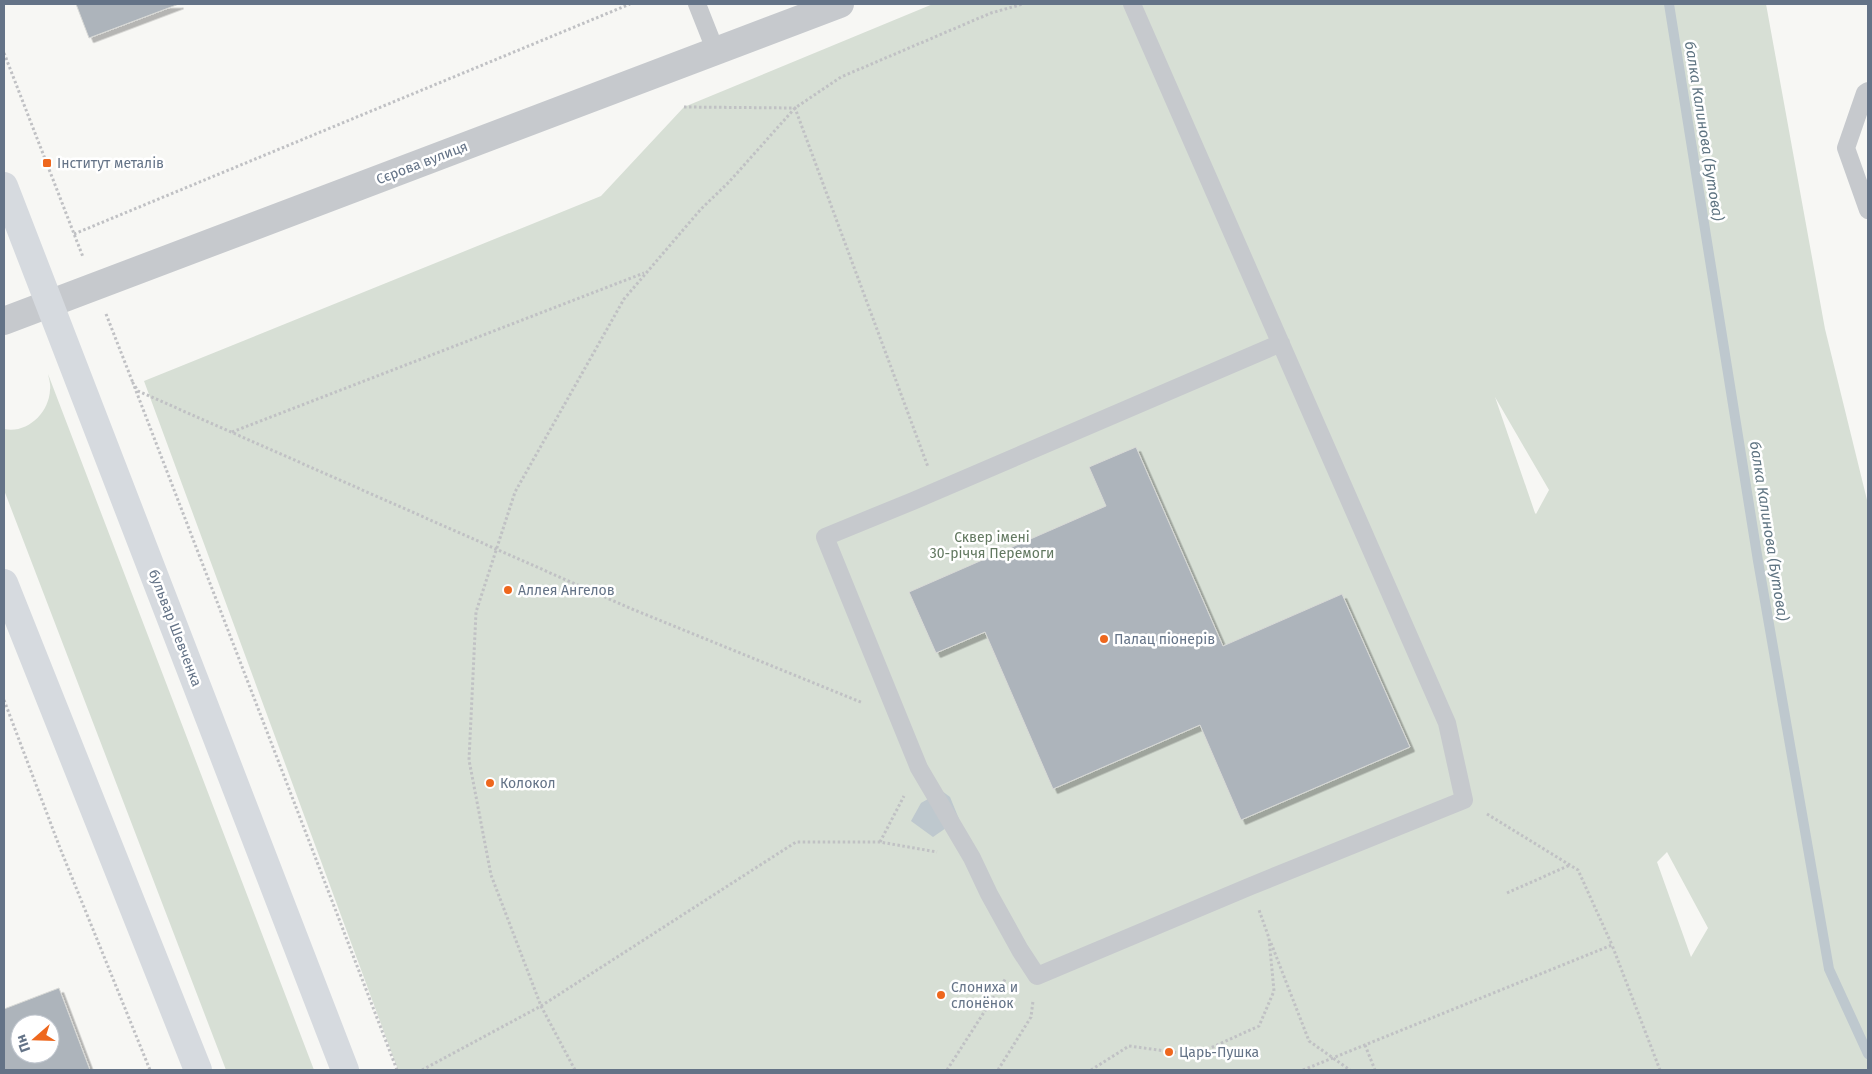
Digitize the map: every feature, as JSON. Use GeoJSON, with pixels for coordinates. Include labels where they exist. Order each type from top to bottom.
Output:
{"type":"FeatureCollection","features":[{"type":"Feature","properties":{"kind":"main road","name":"бульвар Шевченка"},"geometry":{"type":"LineString","coordinates":[[4,186],[345,1070]]}},
{"type":"Feature","properties":{"kind":"main road"},"geometry":{"type":"LineString","coordinates":[[4,583],[198,1070]]}},
{"type":"Feature","properties":{"kind":"street","name":"Сєрова вулиця"},"geometry":{"type":"LineString","coordinates":[[4,321],[840,4]]}},
{"type":"Feature","properties":{"kind":"lane"},"geometry":{"type":"LineString","coordinates":[[697,4],[716,52]]}},
{"type":"Feature","properties":{"kind":"lane"},"geometry":{"type":"LineString","coordinates":[[1132,4],[1281,342],[1447,723],[1464,800],[1251,886],[1037,976],[1020,950],[989,894],[972,858],[919,768],[825,537],[1281,342]]}},
{"type":"Feature","properties":{"kind":"lane"},"geometry":{"type":"LineString","coordinates":[[1868,91],[1865,92],[1846,148],[1868,210]]}},
{"type":"Feature","properties":{"kind":"path"},"geometry":{"type":"LineString","coordinates":[[74,234],[630,4]]}},
{"type":"Feature","properties":{"kind":"path"},"geometry":{"type":"LineString","coordinates":[[575,1070],[541,1006],[490,875],[469,760],[476,612],[515,492],[624,298],[701,208],[729,182],[795,108],[841,77],[991,14],[1023,4]]}},
{"type":"Feature","properties":{"kind":"path"},"geometry":{"type":"LineString","coordinates":[[4,53],[397,1070]]}},
{"type":"Feature","properties":{"kind":"path"},"geometry":{"type":"LineString","coordinates":[[684,107],[795,108]]}},
{"type":"Feature","properties":{"kind":"path"},"geometry":{"type":"LineString","coordinates":[[795,108],[936,491]]}},
{"type":"Feature","properties":{"kind":"path"},"geometry":{"type":"LineString","coordinates":[[232,432],[646,273]]}},
{"type":"Feature","properties":{"kind":"path"},"geometry":{"type":"LineString","coordinates":[[133,383],[138,391],[632,609],[897,717]]}},
{"type":"Feature","properties":{"kind":"path"},"geometry":{"type":"LineString","coordinates":[[4,700],[60,848],[150,1070]]}},
{"type":"Feature","properties":{"kind":"path"},"geometry":{"type":"LineString","coordinates":[[880,842],[919,768]]}},
{"type":"Feature","properties":{"kind":"path"},"geometry":{"type":"LineString","coordinates":[[1464,800],[1578,870],[1612,945],[1660,1070]]}},
{"type":"Feature","properties":{"kind":"path"},"geometry":{"type":"LineString","coordinates":[[422,1070],[541,1006],[796,842],[880,842],[972,858]]}},
{"type":"Feature","properties":{"kind":"path"},"geometry":{"type":"LineString","coordinates":[[1507,894],[1570,865]]}},
{"type":"Feature","properties":{"kind":"path"},"geometry":{"type":"LineString","coordinates":[[1251,886],[1309,1041],[1350,1070]]}},
{"type":"Feature","properties":{"kind":"path"},"geometry":{"type":"LineString","coordinates":[[1091,1070],[1129,1046],[1195,1055],[1260,1026],[1274,991],[1269,938]]}},
{"type":"Feature","properties":{"kind":"path"},"geometry":{"type":"LineString","coordinates":[[1303,1070],[1612,945]]}},
{"type":"Feature","properties":{"kind":"path"},"geometry":{"type":"LineString","coordinates":[[947,1070],[1009,974],[1037,976],[1031,1018],[998,1070]]}},
{"type":"Feature","properties":{"kind":"path"},"geometry":{"type":"LineString","coordinates":[[1366,1045],[1375,1070]]}},
{"type":"Feature","properties":{"kind":"green space","name":"Сквер імені 30-річчя Перемоги"},"geometry":{"type":"Polygon","coordinates":[[[933,4],[1766,4],[1825,329],[1868,504],[1868,1070],[398,1070],[144,381],[601,196],[684,107],[933,4]],[[1495,397],[1535,513],[1536,514],[1549,490],[1495,397]],[[1667,852],[1657,862],[1691,957],[1708,928],[1667,852]]]}},
{"type":"Feature","properties":{"kind":"green space"},"geometry":{"type":"Polygon","coordinates":[[[48,374],[314,1070],[226,1070],[4,490],[4,429],[13,430],[21,428],[28,425],[41,414],[49,398],[48,374]]]}},
{"type":"Feature","properties":{"kind":"shaded area"},"geometry":{"type":"Polygon","coordinates":[[[942,791],[950,797],[959,819],[933,837],[911,821],[921,803],[942,791]]]}},
{"type":"Feature","properties":{"kind":"building"},"geometry":{"type":"Polygon","coordinates":[[[76,4],[179,4],[89,38],[76,4]]]}},
{"type":"Feature","properties":{"kind":"building","name":"Палац піонерів"},"geometry":{"type":"Polygon","coordinates":[[[1136,447],[1223,646],[1342,594],[1410,747],[1241,820],[1200,725],[1053,789],[985,632],[936,653],[909,592],[1106,506],[1089,467],[1136,447]]]}},
{"type":"Feature","properties":{"kind":"building"},"geometry":{"type":"Polygon","coordinates":[[[59,988],[90,1070],[4,1070],[4,1009],[59,988]]]}},
{"type":"Feature","properties":{"kind":"waterway","name":"балка Калинова (Бутова)"},"geometry":{"type":"LineString","coordinates":[[1669,4],[1758,561],[1829,969],[1868,1054]]}},
{"type":"Feature","properties":{"kind":"place","name":"Інститут металів"},"geometry":{"type":"Point","coordinates":[47,163]}},
{"type":"Feature","properties":{"kind":"place","name":"Аллея Ангелов"},"geometry":{"type":"Point","coordinates":[508,590]}},
{"type":"Feature","properties":{"kind":"place","name":"Палац піонерів"},"geometry":{"type":"Point","coordinates":[1104,639]}},
{"type":"Feature","properties":{"kind":"place","name":"Колокол"},"geometry":{"type":"Point","coordinates":[490,783]}},
{"type":"Feature","properties":{"kind":"place","name":"Слониха и слонёнок"},"geometry":{"type":"Point","coordinates":[941,995]}},
{"type":"Feature","properties":{"kind":"place","name":"Царь-Пушка"},"geometry":{"type":"Point","coordinates":[1169,1052]}}]}
